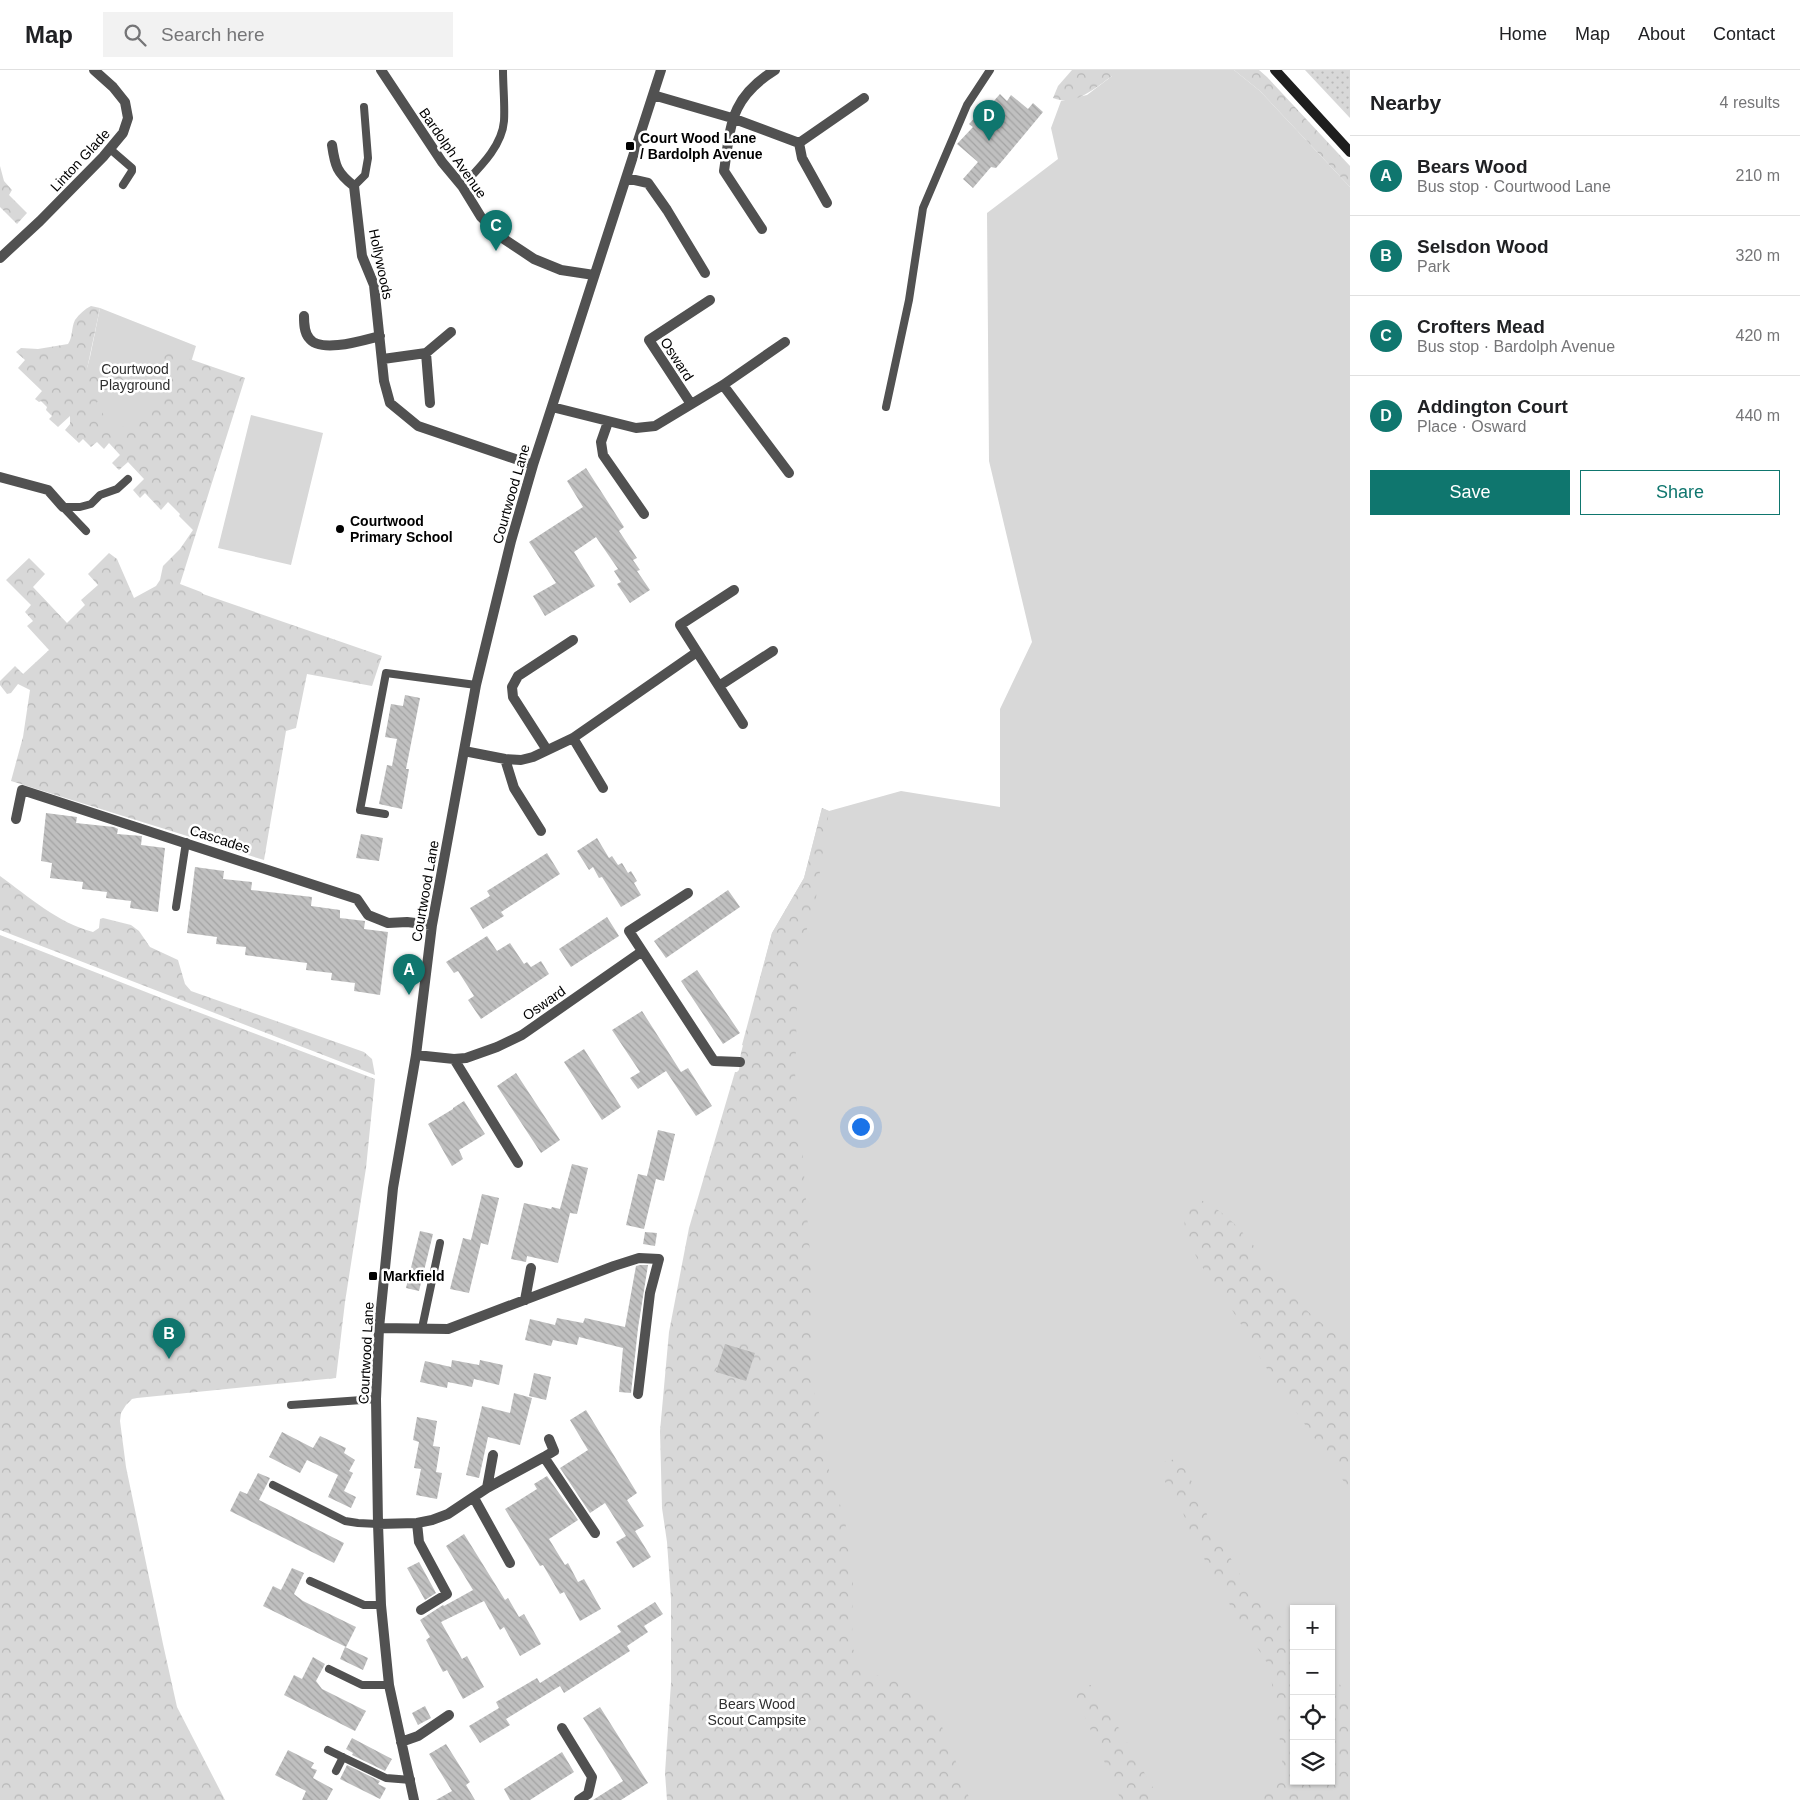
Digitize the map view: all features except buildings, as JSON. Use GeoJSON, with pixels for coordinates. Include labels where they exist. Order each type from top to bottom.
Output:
{"type":"FeatureCollection","features":[{"type":"Feature","properties":{"kind":"street","name":"Linton Glade"},"geometry":{"type":"LineString","coordinates":[[0,258],[40,221],[110,149],[123,133],[128,118],[125,102],[113,87],[94,70]]}},
{"type":"Feature","properties":{"kind":"street","name":"Bardolph Avenue"},"geometry":{"type":"LineString","coordinates":[[381,70],[442,162],[462,186],[480,217],[504,239],[534,259],[561,270],[594,275]]}},
{"type":"Feature","properties":{"kind":"street","name":"Courtwood Lane"},"geometry":{"type":"LineString","coordinates":[[414,1800],[389,1685],[381,1605],[378,1524],[376,1399],[379,1328],[393,1188],[416,1055],[432,925],[476,685],[532,465],[661,70]]}},
{"type":"Feature","properties":{"kind":"street"},"geometry":{"type":"LineString","coordinates":[[762,229],[724,171],[732,118],[748,91],[759,80],[774,70]]}},
{"type":"Feature","properties":{"kind":"street"},"geometry":{"type":"LineString","coordinates":[[1274,70],[1350,152]]}},
{"type":"Feature","properties":{"kind":"street"},"geometry":{"type":"LineString","coordinates":[[653,96],[732,118],[799,142]]}},
{"type":"Feature","properties":{"kind":"street"},"geometry":{"type":"LineString","coordinates":[[799,142],[864,98]]}},
{"type":"Feature","properties":{"kind":"street"},"geometry":{"type":"LineString","coordinates":[[799,142],[802,158],[827,202]]}},
{"type":"Feature","properties":{"kind":"street"},"geometry":{"type":"LineString","coordinates":[[332,145],[336,167],[343,178],[354,186]]}},
{"type":"Feature","properties":{"kind":"street"},"geometry":{"type":"LineString","coordinates":[[626,178],[648,183],[667,210],[705,273]]}},
{"type":"Feature","properties":{"kind":"street","name":"Hollywoods"},"geometry":{"type":"LineString","coordinates":[[354,186],[362,256],[374,285],[384,381],[390,403],[418,426],[532,465]]}},
{"type":"Feature","properties":{"kind":"street","name":"Osward"},"geometry":{"type":"LineString","coordinates":[[690,404],[648,340],[710,300]]}},
{"type":"Feature","properties":{"kind":"street"},"geometry":{"type":"LineString","coordinates":[[304,316],[305,331],[310,340],[321,346],[351,343],[380,336]]}},
{"type":"Feature","properties":{"kind":"street"},"geometry":{"type":"LineString","coordinates":[[383,359],[426,353],[451,332]]}},
{"type":"Feature","properties":{"kind":"street"},"geometry":{"type":"LineString","coordinates":[[552,408],[636,428],[655,426],[723,385],[785,342]]}},
{"type":"Feature","properties":{"kind":"street"},"geometry":{"type":"LineString","coordinates":[[426,353],[430,403]]}},
{"type":"Feature","properties":{"kind":"street"},"geometry":{"type":"LineString","coordinates":[[723,385],[789,472]]}},
{"type":"Feature","properties":{"kind":"street"},"geometry":{"type":"LineString","coordinates":[[608,422],[601,442],[603,454],[644,514]]}},
{"type":"Feature","properties":{"kind":"street"},"geometry":{"type":"LineString","coordinates":[[0,477],[48,490],[63,507]]}},
{"type":"Feature","properties":{"kind":"street"},"geometry":{"type":"LineString","coordinates":[[734,590],[680,625],[743,724]]}},
{"type":"Feature","properties":{"kind":"street"},"geometry":{"type":"LineString","coordinates":[[547,750],[513,697],[512,687],[518,676],[573,640]]}},
{"type":"Feature","properties":{"kind":"street"},"geometry":{"type":"LineString","coordinates":[[719,686],[773,651]]}},
{"type":"Feature","properties":{"kind":"street"},"geometry":{"type":"LineString","coordinates":[[464,751],[505,759],[527,759],[573,738],[697,652]]}},
{"type":"Feature","properties":{"kind":"street"},"geometry":{"type":"LineString","coordinates":[[573,738],[603,788]]}},
{"type":"Feature","properties":{"kind":"street"},"geometry":{"type":"LineString","coordinates":[[505,759],[514,788],[541,831]]}},
{"type":"Feature","properties":{"kind":"street","name":"Cascades"},"geometry":{"type":"LineString","coordinates":[[16,819],[22,790],[357,899],[368,915],[388,923],[407,922],[432,925]]}},
{"type":"Feature","properties":{"kind":"street"},"geometry":{"type":"LineString","coordinates":[[688,893],[629,930],[641,952],[714,1061],[740,1062]]}},
{"type":"Feature","properties":{"kind":"street","name":"Osward"},"geometry":{"type":"LineString","coordinates":[[416,1055],[454,1059],[466,1058],[522,1035],[641,952]]}},
{"type":"Feature","properties":{"kind":"street"},"geometry":{"type":"LineString","coordinates":[[454,1059],[518,1163]]}},
{"type":"Feature","properties":{"kind":"street"},"geometry":{"type":"LineString","coordinates":[[379,1328],[448,1329],[614,1266],[639,1258],[659,1259],[650,1293],[638,1394]]}},
{"type":"Feature","properties":{"kind":"street"},"geometry":{"type":"LineString","coordinates":[[525,1300],[531,1268]]}},
{"type":"Feature","properties":{"kind":"street"},"geometry":{"type":"LineString","coordinates":[[378,1524],[418,1523],[448,1514],[487,1488],[554,1451],[548,1439]]}},
{"type":"Feature","properties":{"kind":"street"},"geometry":{"type":"LineString","coordinates":[[487,1488],[493,1455]]}},
{"type":"Feature","properties":{"kind":"street"},"geometry":{"type":"LineString","coordinates":[[544,1457],[595,1533]]}},
{"type":"Feature","properties":{"kind":"street"},"geometry":{"type":"LineString","coordinates":[[474,1498],[510,1563]]}},
{"type":"Feature","properties":{"kind":"street"},"geometry":{"type":"LineString","coordinates":[[418,1523],[419,1542],[447,1594],[422,1610]]}},
{"type":"Feature","properties":{"kind":"street"},"geometry":{"type":"LineString","coordinates":[[401,1742],[418,1736],[448,1715]]}},
{"type":"Feature","properties":{"kind":"street"},"geometry":{"type":"LineString","coordinates":[[562,1728],[592,1777],[588,1794],[579,1800]]}},
{"type":"Feature","properties":{"kind":"lane"},"geometry":{"type":"LineString","coordinates":[[462,186],[482,165],[499,138],[504,123],[503,70]]}},
{"type":"Feature","properties":{"kind":"lane"},"geometry":{"type":"LineString","coordinates":[[886,408],[909,300],[923,208],[967,105],[990,70]]}},
{"type":"Feature","properties":{"kind":"lane"},"geometry":{"type":"LineString","coordinates":[[354,186],[365,175],[368,158],[364,107]]}},
{"type":"Feature","properties":{"kind":"lane"},"geometry":{"type":"LineString","coordinates":[[110,149],[132,168],[123,185]]}},
{"type":"Feature","properties":{"kind":"lane"},"geometry":{"type":"LineString","coordinates":[[63,507],[80,507],[91,504],[100,495],[117,489],[128,479]]}},
{"type":"Feature","properties":{"kind":"lane"},"geometry":{"type":"LineString","coordinates":[[63,507],[86,531]]}},
{"type":"Feature","properties":{"kind":"lane"},"geometry":{"type":"LineString","coordinates":[[386,814],[360,810],[386,673],[476,685]]}},
{"type":"Feature","properties":{"kind":"lane"},"geometry":{"type":"LineString","coordinates":[[176,907],[186,842]]}},
{"type":"Feature","properties":{"kind":"lane"},"geometry":{"type":"LineString","coordinates":[[422,1328],[440,1243]]}},
{"type":"Feature","properties":{"kind":"lane"},"geometry":{"type":"LineString","coordinates":[[291,1406],[376,1399]]}},
{"type":"Feature","properties":{"kind":"lane"},"geometry":{"type":"LineString","coordinates":[[273,1485],[345,1521],[378,1524]]}},
{"type":"Feature","properties":{"kind":"lane"},"geometry":{"type":"LineString","coordinates":[[310,1581],[364,1605],[381,1605]]}},
{"type":"Feature","properties":{"kind":"lane"},"geometry":{"type":"LineString","coordinates":[[329,1669],[362,1685],[389,1685]]}},
{"type":"Feature","properties":{"kind":"lane"},"geometry":{"type":"LineString","coordinates":[[328,1750],[386,1778],[411,1780]]}},
{"type":"Feature","properties":{"kind":"lane"},"geometry":{"type":"LineString","coordinates":[[336,1771],[343,1757]]}},
{"type":"Feature","properties":{"kind":"green space"},"geometry":{"type":"Polygon","coordinates":[[[1072,70],[1112,70],[1112,76],[1092,91],[1077,98],[1061,100],[1053,98],[1058,86],[1072,70]]]}},
{"type":"Feature","properties":{"kind":"green space"},"geometry":{"type":"Polygon","coordinates":[[[1112,70],[1234,70],[1260,91],[1350,187],[1350,1800],[922,1800],[860,1695],[741,1053],[772,933],[804,878],[822,808],[829,811],[901,791],[1000,807],[1000,709],[1032,642],[989,461],[987,213],[1058,159],[1051,128],[1061,101],[1087,95],[1112,76],[1112,70]]]}},
{"type":"Feature","properties":{"kind":"green space"},"geometry":{"type":"Polygon","coordinates":[[[1234,70],[1259,70],[1267,77],[1350,166],[1350,187],[1260,91],[1234,70]]]}},
{"type":"Feature","properties":{"kind":"green space"},"geometry":{"type":"Polygon","coordinates":[[[1305,70],[1350,70],[1350,118],[1305,70]]]}},
{"type":"Feature","properties":{"kind":"green space"},"geometry":{"type":"Polygon","coordinates":[[[0,166],[4,181],[12,190],[9,195],[27,213],[17,224],[0,207],[0,166]]]}},
{"type":"Feature","properties":{"kind":"green space"},"geometry":{"type":"Polygon","coordinates":[[[91,306],[100,308],[87,369],[110,376],[111,372],[128,367],[135,376],[96,403],[115,432],[173,393],[154,363],[169,353],[179,353],[178,355],[245,378],[180,584],[203,594],[382,656],[372,686],[307,674],[296,728],[286,731],[264,860],[11,781],[23,737],[30,690],[18,684],[11,693],[7,694],[0,685],[0,681],[15,666],[23,674],[49,650],[27,626],[33,621],[25,612],[31,605],[6,580],[29,558],[45,574],[33,587],[67,623],[85,605],[81,600],[98,585],[88,574],[109,553],[117,559],[134,598],[156,586],[160,580],[163,566],[180,549],[193,530],[168,502],[161,510],[145,493],[140,498],[133,490],[144,479],[128,462],[119,470],[112,463],[120,455],[109,443],[104,449],[97,442],[91,447],[83,439],[79,443],[65,430],[70,424],[70,416],[58,427],[49,419],[52,416],[46,410],[47,407],[41,401],[39,402],[35,399],[42,391],[18,368],[25,360],[16,352],[21,348],[38,349],[68,344],[75,320],[91,306]]]}},
{"type":"Feature","properties":{"kind":"green space","name":"Courtwood Playground"},"geometry":{"type":"Polygon","coordinates":[[[100,308],[196,346],[163,454],[72,423],[90,357],[100,308]]]}},
{"type":"Feature","properties":{"kind":"green space"},"geometry":{"type":"Polygon","coordinates":[[[251,415],[323,433],[291,565],[218,548],[251,415]]]}},
{"type":"Feature","properties":{"kind":"green space","name":"Bears Wood Scout Campsite"},"geometry":{"type":"Polygon","coordinates":[[[822,808],[829,811],[816,898],[802,946],[797,1001],[795,1085],[803,1160],[813,1294],[812,1384],[821,1421],[827,1464],[845,1520],[853,1576],[853,1649],[862,1666],[869,1673],[906,1683],[931,1709],[945,1732],[970,1800],[667,1800],[665,1773],[671,1683],[671,1599],[667,1542],[662,1508],[660,1431],[669,1332],[689,1228],[735,1072],[739,1070],[741,1053],[744,1046],[742,1045],[772,933],[804,878],[822,808]]]}},
{"type":"Feature","properties":{"kind":"green space"},"geometry":{"type":"Polygon","coordinates":[[[0,876],[44,909],[80,928],[93,932],[99,928],[100,919],[103,918],[131,925],[139,931],[150,947],[178,960],[185,984],[191,991],[364,1052],[372,1059],[375,1075],[0,930],[0,876]]]}},
{"type":"Feature","properties":{"kind":"green space"},"geometry":{"type":"Polygon","coordinates":[[[0,935],[375,1079],[366,1168],[345,1302],[336,1378],[137,1398],[132,1399],[121,1413],[120,1421],[126,1467],[177,1707],[225,1800],[0,1800],[0,935]]]}},
{"type":"Feature","properties":{"kind":"green space"},"geometry":{"type":"Polygon","coordinates":[[[1198,1199],[1214,1207],[1228,1218],[1254,1246],[1300,1304],[1350,1347],[1350,1491],[1271,1375],[1237,1318],[1198,1261],[1188,1239],[1185,1219],[1189,1207],[1198,1199]]]}},
{"type":"Feature","properties":{"kind":"green space"},"geometry":{"type":"Polygon","coordinates":[[[1175,1459],[1182,1464],[1201,1498],[1212,1535],[1230,1557],[1242,1578],[1290,1638],[1290,1785],[1335,1785],[1335,1678],[1350,1700],[1350,1800],[1252,1800],[1284,1778],[1277,1714],[1269,1666],[1230,1605],[1191,1535],[1181,1507],[1164,1480],[1161,1468],[1164,1462],[1175,1459]]]}},
{"type":"Feature","properties":{"kind":"green space"},"geometry":{"type":"Polygon","coordinates":[[[1084,1685],[1091,1685],[1097,1690],[1160,1800],[1121,1800],[1076,1696],[1079,1688],[1084,1685]]]}},
{"type":"Feature","properties":{"kind":"place","name":"Addington Court"},"geometry":{"type":"Point","coordinates":[989,141]}},
{"type":"Feature","properties":{"kind":"place","name":"Court Wood Lane / Bardolph Avenue"},"geometry":{"type":"Point","coordinates":[630,146]}},
{"type":"Feature","properties":{"kind":"place","name":"Crofters Mead"},"geometry":{"type":"Point","coordinates":[496,251]}},
{"type":"Feature","properties":{"kind":"place","name":"Courtwood Primary School"},"geometry":{"type":"Point","coordinates":[340,529]}},
{"type":"Feature","properties":{"kind":"place","name":"Bears Wood"},"geometry":{"type":"Point","coordinates":[409,995]}},
{"type":"Feature","properties":{"kind":"place","name":"Markfield"},"geometry":{"type":"Point","coordinates":[373,1276]}},
{"type":"Feature","properties":{"kind":"place","name":"Selsdon Wood"},"geometry":{"type":"Point","coordinates":[169,1359]}}]}
